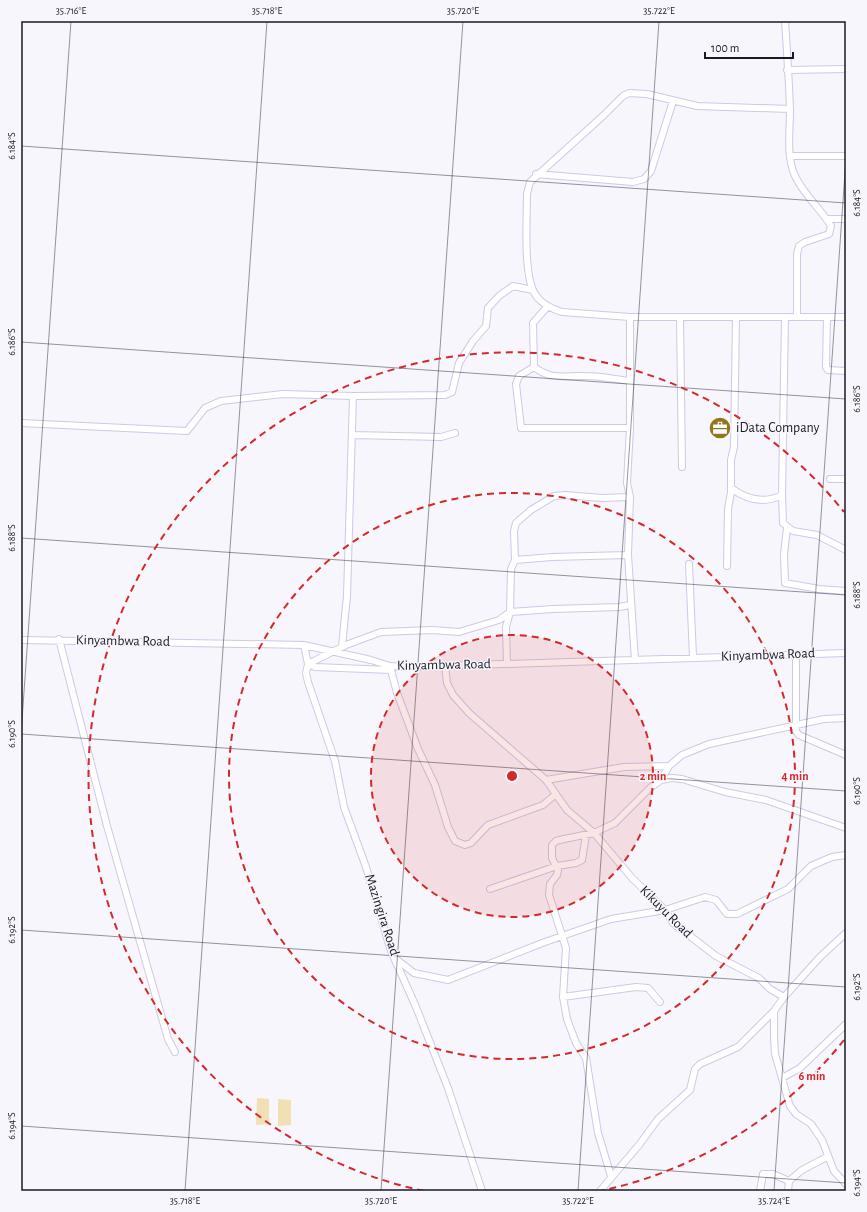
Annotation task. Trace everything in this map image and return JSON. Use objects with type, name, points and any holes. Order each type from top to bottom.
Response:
[{"type":"street","points":[[785,21],[790,109],[790,156],[795,175],[806,195],[827,219],[831,226],[829,234],[805,242],[799,246],[797,317]]},
{"type":"street","points":[[787,70],[846,69]]},
{"type":"street","points":[[790,109],[697,106],[636,92],[623,96],[604,115],[536,174],[530,182],[527,194],[529,281],[533,290],[542,302],[562,312],[630,317],[846,317]]},
{"type":"street","points":[[536,174],[633,182],[644,179],[651,172],[654,165],[662,132],[673,101]]},
{"type":"street","points":[[790,156],[846,156]]},
{"type":"street","points":[[827,219],[846,219]]},
{"type":"street","points":[[21,423],[187,431],[205,408],[221,401],[283,394],[353,396],[445,395],[452,392],[459,363],[473,341],[486,326],[488,308],[499,296],[513,286],[533,290]]},
{"type":"street","points":[[534,367],[533,323],[548,306]]},
{"type":"street","points":[[630,317],[630,428],[627,483],[630,497],[628,555],[630,605],[636,660]]},
{"type":"street","points":[[680,317],[682,467]]},
{"type":"street","points":[[727,566],[736,317]]},
{"type":"street","points":[[785,317],[782,495],[783,523],[787,528],[793,531],[817,535],[846,550]]},
{"type":"street","points":[[827,317],[826,367],[828,370],[846,371]]},
{"type":"street","points":[[534,367],[542,373],[555,378],[585,376],[630,381]]},
{"type":"street","points":[[534,367],[519,376],[516,384],[521,428],[630,428]]},
{"type":"street","points":[[342,646],[347,596],[353,396]]},
{"type":"street","points":[[352,435],[441,437],[455,433]]},
{"type":"street","points":[[830,479],[846,479]]},
{"type":"street","points":[[731,488],[741,494],[761,500],[768,500],[782,495]]},
{"type":"street","points":[[507,664],[506,627],[510,612],[510,576],[515,560],[514,531],[516,523],[554,496],[565,495],[602,498],[630,497]]},
{"type":"street","points":[[787,528],[784,554],[785,583],[819,589],[846,590]]},
{"type":"street","points":[[515,560],[552,557],[628,555]]},
{"type":"street","points":[[689,564],[693,657]]},
{"type":"street","points":[[308,664],[336,651],[342,646],[386,632],[463,631],[488,622],[499,620],[510,612],[619,607],[630,605]]},
{"type":"street","points":[[59,639],[109,833],[168,1039],[175,1052]]},
{"type":"street","name":"Kinyambwa Road","points":[[21,640],[59,639],[304,645],[336,651],[391,668],[846,653]]},
{"type":"street","name":"Mazingira Road","points":[[304,645],[308,664],[306,673],[308,682],[335,761],[344,807],[366,868],[391,951],[448,1088],[482,1191]]},
{"type":"street","points":[[796,654],[796,731],[799,735],[846,754]]},
{"type":"street","points":[[308,664],[328,668],[391,668],[397,693],[418,749],[435,785],[448,827],[455,842],[466,845],[471,843],[488,825],[543,805],[556,794]]},
{"type":"street","name":"Kikuyu Road","points":[[445,666],[447,683],[453,695],[464,707],[546,780],[567,810],[594,833],[632,878],[665,910],[673,923],[716,956],[759,978],[770,989],[784,997]]},
{"type":"street","points":[[612,1176],[598,1133],[586,1058],[576,1043],[567,1019],[563,997],[566,948],[549,895],[550,884],[558,873],[557,866],[552,858],[552,845],[556,841],[594,833],[615,823],[635,802],[661,780],[669,766],[682,755],[709,744],[824,719],[846,718]]},
{"type":"street","points":[[546,780],[624,767],[669,766]]},
{"type":"street","points":[[661,780],[672,778],[682,779],[725,792],[766,800],[846,828]]},
{"type":"street","points":[[490,889],[535,875],[557,866],[576,863],[582,860],[586,835]]},
{"type":"street","points":[[395,958],[414,973],[448,980],[611,918],[665,910],[704,897],[710,897],[716,900],[727,914],[737,914],[788,889],[811,866],[832,857],[846,855]]},
{"type":"street","points":[[600,1191],[639,1145],[658,1119],[690,1090],[695,1069],[700,1064],[738,1047],[774,1011],[784,997],[820,957],[846,933]]},
{"type":"street","points":[[563,997],[648,988],[660,1002]]},
{"type":"street","points":[[774,1011],[775,1054],[790,1106],[796,1114],[811,1124],[822,1140],[827,1157],[834,1171],[846,1184]]},
{"type":"street","points":[[782,1078],[800,1068],[846,1024]]},
{"type":"street","points":[[788,1191],[789,1181],[802,1170],[827,1157]]},
{"type":"street","points":[[760,1191],[763,1174],[773,1174],[789,1181]]},
{"type":"shaded area","points":[[257,1098],[269,1099],[269,1124],[256,1125]]},
{"type":"shaded area","points":[[278,1099],[291,1100],[291,1125],[278,1126]]},
{"type":"place","name":"iData Company","points":[[720,428]]}]
